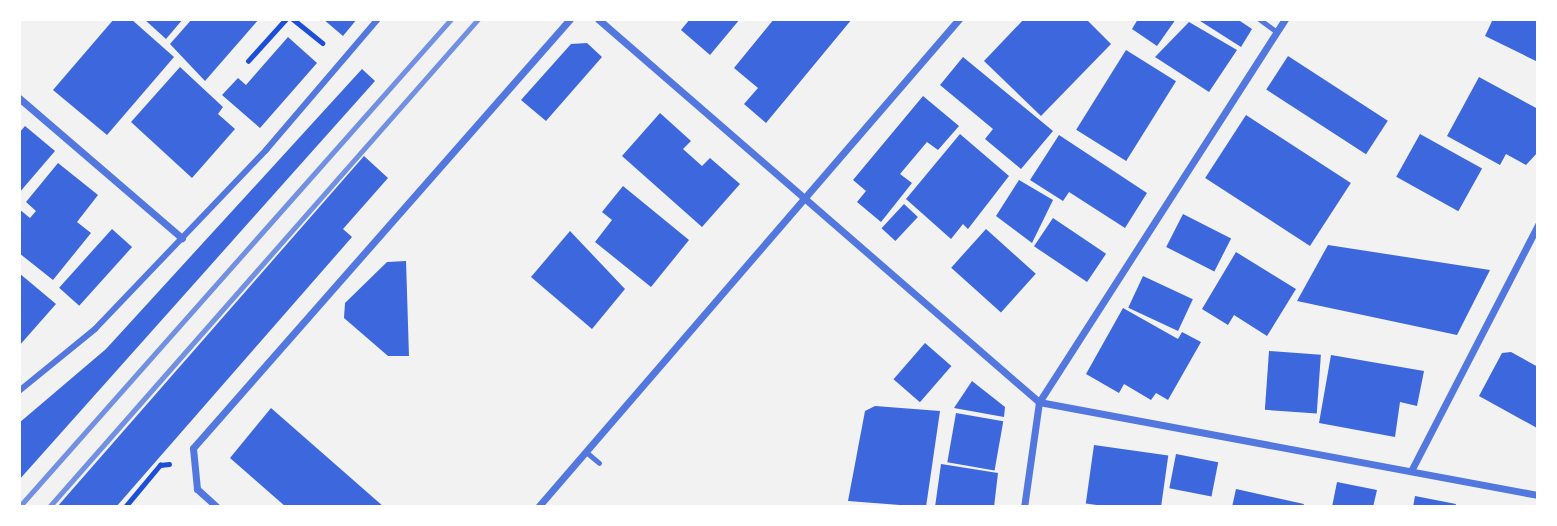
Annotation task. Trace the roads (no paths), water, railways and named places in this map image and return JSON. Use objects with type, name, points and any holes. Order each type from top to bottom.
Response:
[{"type":"street","points":[[19,391],[95,329],[182,239],[378,19]]},
{"type":"street","points":[[217,507],[197,489],[193,448],[570,19]]},
{"type":"street","points":[[598,19],[1039,402],[1538,495]]},
{"type":"street","points":[[538,507],[959,19]]},
{"type":"street","points":[[1024,507],[1039,402],[1285,19]]},
{"type":"street","points":[[19,98],[182,239]]},
{"type":"street","points":[[1412,470],[1538,225]]},
{"type":"lane","points":[[1259,19],[1277,32]]},
{"type":"lane","points":[[586,452],[599,463]]},
{"type":"railway","points":[[19,507],[451,19]]},
{"type":"railway","points":[[49,507],[478,19]]}]
